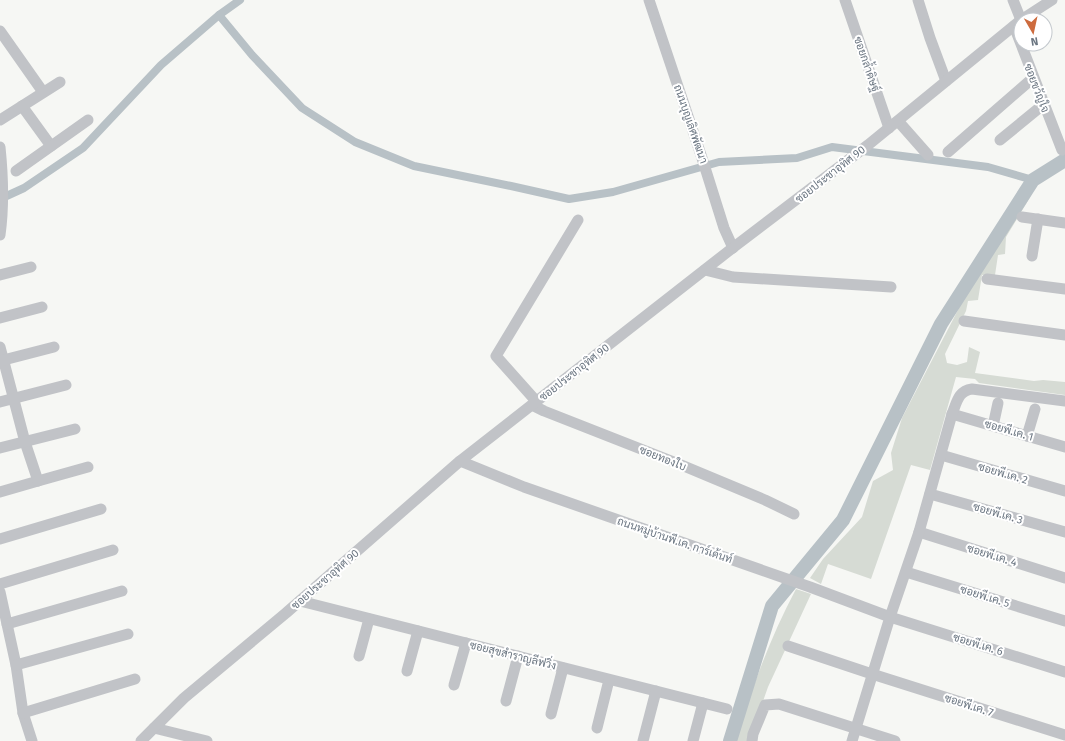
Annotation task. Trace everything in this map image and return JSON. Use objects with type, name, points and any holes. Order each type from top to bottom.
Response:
[{"type":"street","name":"ถนนบุญเลิศพัฒนา","points":[[649,0],[724,228],[733,248]]},
{"type":"street","name":"ซอยกล้ำดิษฐ์","points":[[845,0],[894,124]]},
{"type":"street","points":[[918,0],[946,81]]},
{"type":"street","name":"ซอยขวัญใจ","points":[[1013,0],[1016,12]]},
{"type":"street","name":"ซอยประชาอุทิศ 90","points":[[1033,12],[1052,0]]},
{"type":"street","name":"ซอยประชาอุทิศ 90","points":[[141,741],[184,698],[300,601],[460,460],[868,145],[1013,26]]},
{"type":"street","points":[[0,31],[43,92]]},
{"type":"street","name":"ซอยขวัญใจ","points":[[1027,52],[1033,78],[1062,150]]},
{"type":"street","points":[[948,152],[1033,78]]},
{"type":"street","points":[[0,120],[60,82]]},
{"type":"street","points":[[1000,140],[1044,104]]},
{"type":"street","points":[[22,106],[51,146]]},
{"type":"street","points":[[16,171],[88,120]]},
{"type":"street","points":[[894,124],[928,155]]},
{"type":"street","points":[[0,147],[2,165],[2,218],[0,235]]},
{"type":"street","points":[[1022,217],[1065,223]]},
{"type":"street","points":[[1032,256],[1038,219]]},
{"type":"street","points":[[534,403],[496,356],[578,220]]},
{"type":"street","points":[[0,275],[31,267]]},
{"type":"street","points":[[705,270],[733,277],[891,287]]},
{"type":"street","points":[[987,279],[1065,289]]},
{"type":"street","points":[[0,318],[42,307]]},
{"type":"street","points":[[964,321],[1065,335]]},
{"type":"street","points":[[1,361],[54,347]]},
{"type":"street","points":[[0,348],[1,361],[14,399],[25,442],[38,481]]},
{"type":"street","points":[[0,402],[66,385]]},
{"type":"street","points":[[852,741],[890,617],[919,532],[952,414],[960,396],[966,390],[972,388],[1065,401]]},
{"type":"street","name":"ซอยทองใบ","points":[[534,403],[551,414],[729,485],[794,514]]},
{"type":"street","points":[[993,426],[998,403]]},
{"type":"street","points":[[1027,436],[1035,409]]},
{"type":"street","name":"ซอยพี.เค. 1","points":[[952,414],[1065,446]]},
{"type":"street","points":[[0,448],[75,429]]},
{"type":"street","name":"ซอยพี.เค. 2","points":[[941,455],[1065,491]]},
{"type":"street","name":"ถนนหมู่บ้านพี.เค. การ์เด้นท์","points":[[460,460],[524,487],[810,587],[890,617]]},
{"type":"street","points":[[0,492],[88,467]]},
{"type":"street","name":"ซอยพี.เค. 3","points":[[930,494],[1065,532]]},
{"type":"street","points":[[0,539],[101,509]]},
{"type":"street","name":"ซอยพี.เค. 4","points":[[919,532],[1065,578]]},
{"type":"street","points":[[0,584],[112,550]]},
{"type":"street","name":"ซอยพี.เค. 5","points":[[906,572],[1065,621]]},
{"type":"street","points":[[7,624],[122,590]]},
{"type":"street","points":[[0,592],[16,665],[23,714],[32,741]]},
{"type":"street","name":"ซอยสุขสำราญลีฟวิ่ง","points":[[300,601],[727,709]]},
{"type":"street","name":"ซอยพี.เค. 6","points":[[890,617],[1065,672]]},
{"type":"street","points":[[360,656],[369,619]]},
{"type":"street","points":[[407,672],[418,631]]},
{"type":"street","points":[[16,665],[128,634]]},
{"type":"street","points":[[454,685],[466,643]]},
{"type":"street","name":"ซอยพี.เค. 7","points":[[788,646],[1065,735]]},
{"type":"street","points":[[506,701],[518,656]]},
{"type":"street","points":[[551,714],[563,668]]},
{"type":"street","points":[[23,714],[135,679]]},
{"type":"street","points":[[597,728],[610,680]]},
{"type":"street","points":[[643,741],[656,691]]},
{"type":"street","points":[[693,741],[703,703]]},
{"type":"street","points":[[752,741],[765,705],[772,703],[895,741]]},
{"type":"street","points":[[154,728],[207,741]]},
{"type":"shaded area","points":[[1032,194],[1006,237],[1005,254],[998,255],[995,275],[982,275],[978,300],[968,301],[966,311],[945,354],[947,363],[957,365],[967,362],[969,347],[980,352],[975,373],[1034,381],[1043,380],[1065,382],[1065,395],[979,383],[975,379],[956,377],[930,470],[911,465],[871,579],[828,564],[821,584],[810,578],[823,559],[862,517],[873,481],[893,470],[891,453],[902,418],[973,281]]},
{"type":"shaded area","points":[[796,589],[811,594],[768,687],[749,741],[736,741],[741,720],[763,661],[778,625]]},
{"type":"waterway","points":[[0,199],[24,188],[83,148],[161,65],[219,15],[240,0]]},
{"type":"waterway","points":[[219,15],[252,55],[302,108],[355,142],[414,166],[569,199],[613,192],[719,162],[797,158],[832,147],[988,167],[1033,180]]},
{"type":"waterway","points":[[730,741],[772,606],[843,520],[941,324],[1033,180],[1065,160]]}]
